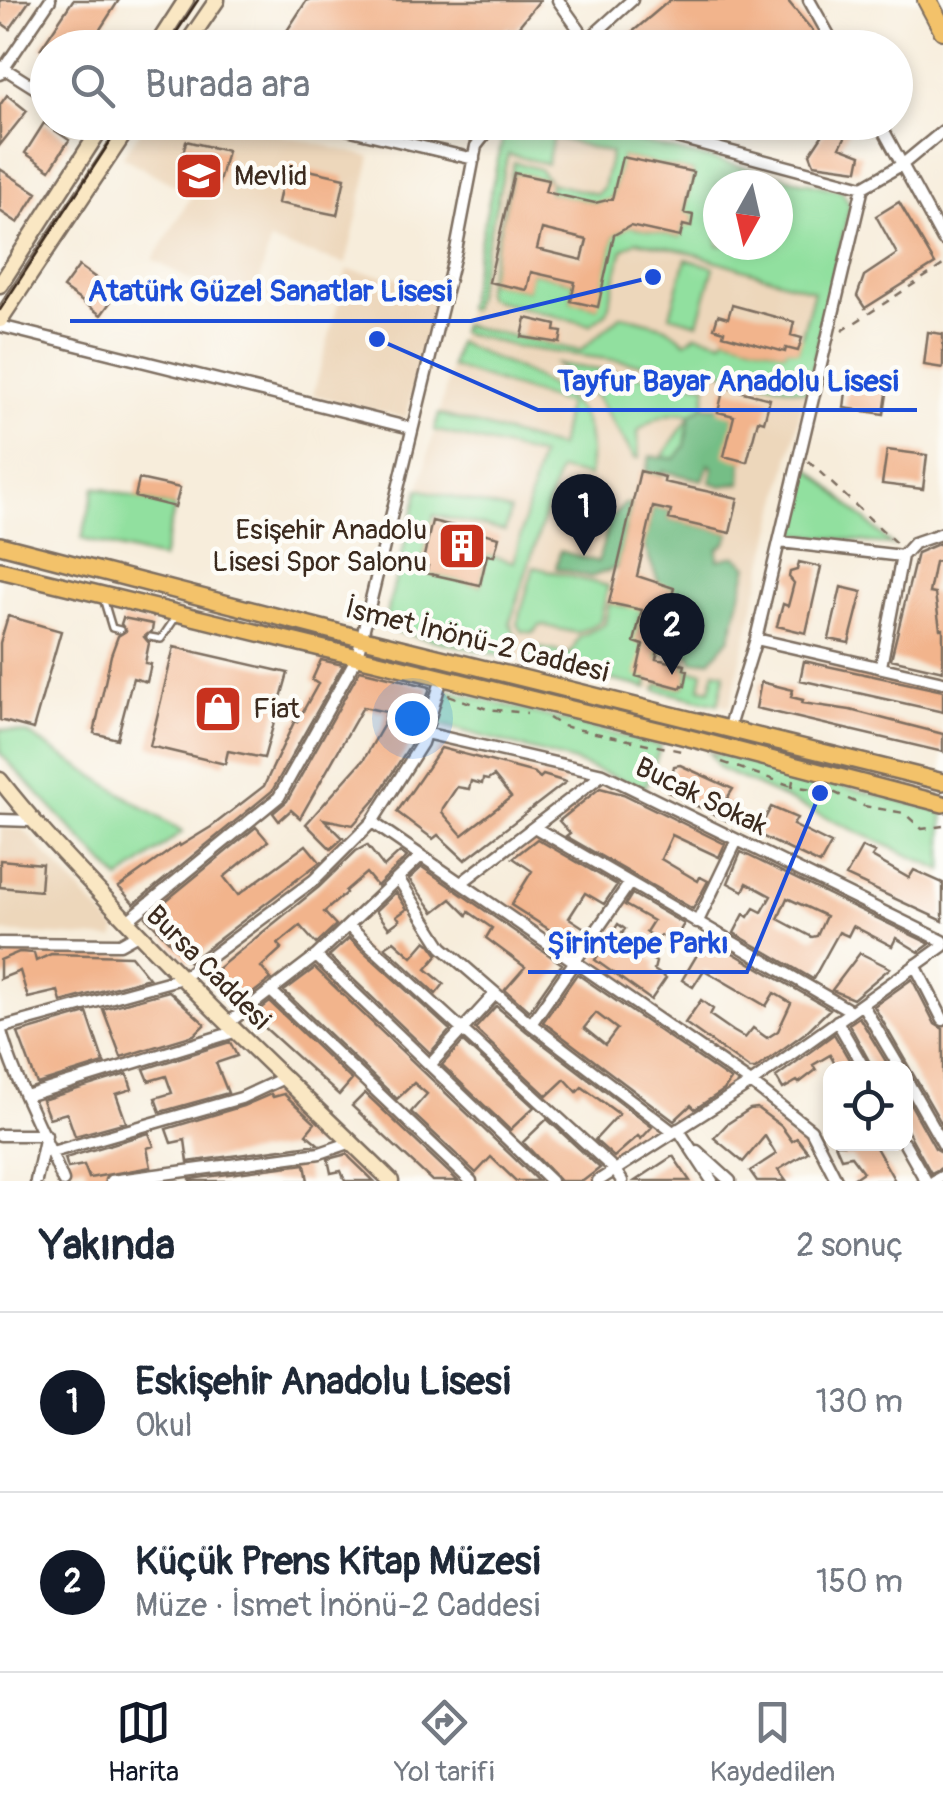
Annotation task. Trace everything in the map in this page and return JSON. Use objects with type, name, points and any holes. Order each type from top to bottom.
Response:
[{"type":"highway","points":[[927,0],[943,30]]},
{"type":"main road","points":[[166,30],[186,0]]},
{"type":"main road","points":[[196,30],[217,0]]},
{"type":"main road","points":[[0,285],[88,140]]},
{"type":"main road","points":[[0,323],[120,140]]},
{"type":"main road","name":"İsmet İnönü-2 Caddesi","points":[[0,545],[943,782]]},
{"type":"main road","name":"İsmet İnönü-2 Caddesi","points":[[0,570],[357,657],[440,684],[943,804]]},
{"type":"main road","name":"Bursa Caddesi","points":[[0,780],[32,821],[138,934],[391,1181]]},
{"type":"street","points":[[30,86],[1,69],[50,0]]},
{"type":"street","points":[[558,0],[576,30]]},
{"type":"street","points":[[599,30],[632,0]]},
{"type":"street","points":[[810,0],[826,30]]},
{"type":"street","points":[[688,140],[864,187],[903,164],[943,131]]},
{"type":"street","points":[[393,140],[474,159]]},
{"type":"street","points":[[127,921],[279,797],[357,657],[456,250],[476,146],[481,140]]},
{"type":"street","points":[[889,140],[943,240]]},
{"type":"street","points":[[728,730],[781,542],[864,187]]},
{"type":"street","points":[[0,323],[411,428]]},
{"type":"street","points":[[882,666],[904,554],[914,543],[943,532]]},
{"type":"street","points":[[781,542],[904,554]]},
{"type":"street","points":[[756,639],[943,682]]},
{"type":"street","points":[[64,1181],[5,1049],[0,1028],[182,978],[314,880],[372,822],[425,733],[440,684]]},
{"type":"street","name":"Bucak Sokak","points":[[425,733],[603,774],[943,943]]},
{"type":"street","points":[[461,883],[603,774]]},
{"type":"street","points":[[0,820],[32,821]]},
{"type":"street","points":[[372,822],[751,1083],[811,1130],[837,1181]]},
{"type":"street","points":[[534,827],[851,1012]]},
{"type":"street","points":[[696,922],[736,840]]},
{"type":"street","points":[[26,1096],[230,1028],[316,956],[421,856]]},
{"type":"street","points":[[398,878],[442,946],[531,1024],[675,1131],[730,1181]]},
{"type":"street","points":[[531,1024],[630,884]]},
{"type":"street","points":[[349,926],[614,1169],[622,1181]]},
{"type":"street","points":[[0,943],[120,944],[138,934]]},
{"type":"street","points":[[598,1181],[751,1083],[943,943]]},
{"type":"street","points":[[316,956],[551,1181]]},
{"type":"street","points":[[914,965],[943,1020]]},
{"type":"street","points":[[270,991],[471,1181]]},
{"type":"street","points":[[430,1065],[495,994]]},
{"type":"street","points":[[862,1004],[896,1061]]},
{"type":"street","points":[[838,1022],[860,1061]]},
{"type":"street","points":[[52,1152],[241,1098],[284,1078]]},
{"type":"street","points":[[913,1091],[943,1144]]},
{"type":"street","points":[[0,1135],[46,1135]]},
{"type":"street","points":[[36,1181],[46,1135]]},
{"type":"street","points":[[685,1140],[712,1181]]},
{"type":"street","points":[[111,1181],[320,1153],[352,1142]]},
{"type":"street","points":[[911,1151],[930,1181],[943,1176]]},
{"type":"lane","points":[[102,595],[112,628],[120,630]]},
{"type":"lane","points":[[150,637],[160,639],[179,614]]},
{"type":"path","points":[[828,340],[943,264]]},
{"type":"path","points":[[801,454],[904,554]]},
{"type":"path","points":[[440,684],[487,709],[534,714]]},
{"type":"path","points":[[545,716],[562,726],[699,754]]},
{"type":"path","points":[[715,759],[792,786],[832,792],[864,806],[904,813],[922,829],[943,826]]},
{"type":"path","points":[[792,786],[795,774]]},
{"type":"shaded area","points":[[134,140],[302,140],[371,157],[346,264],[270,242],[258,288],[203,287],[153,260],[192,195],[122,157]]},
{"type":"shaded area","points":[[502,140],[631,140],[755,170],[703,170],[703,260],[793,260],[793,179],[842,191],[850,205],[730,706],[388,630],[384,623],[462,325]]},
{"type":"shaded area","points":[[347,270],[441,284],[406,418],[313,395]]},
{"type":"shaded area","points":[[0,828],[23,829],[117,931],[114,939],[0,932]]},
{"type":"green space","points":[[502,140],[552,140],[547,164],[508,154],[471,310],[466,308]]},
{"type":"green space","points":[[564,140],[631,140],[755,170],[703,170],[703,257],[637,241],[623,249],[607,312],[590,325],[489,299],[484,293],[514,162],[539,169],[548,180],[514,173],[490,282],[527,290],[531,272],[575,282],[571,301],[597,307],[614,235],[630,226],[680,237],[683,225],[691,226],[693,216],[684,213],[693,172],[622,157],[612,199],[595,203],[549,193],[550,183],[597,194],[603,188],[611,153]]},
{"type":"green space","points":[[793,179],[842,191],[850,205],[807,392],[692,364],[681,369],[517,347],[460,332],[462,325],[580,351],[622,315],[666,327],[686,342],[696,334],[723,341],[725,336],[785,352],[786,348],[798,350],[814,291],[714,260],[793,260]]},
{"type":"green space","points":[[686,259],[714,267],[698,323],[670,315]]},
{"type":"green space","points":[[457,342],[557,391],[581,414],[589,436],[589,477],[559,470],[510,623],[517,639],[513,658],[388,630],[384,623],[419,489],[510,511],[505,531],[434,515],[422,564],[428,566],[427,573],[480,585],[487,555],[514,562],[540,456],[434,430],[439,414],[559,448],[567,404],[451,367]]},
{"type":"green space","points":[[556,364],[707,385],[704,406],[690,416],[666,415],[644,426],[638,431],[639,458],[635,458],[597,398]]},
{"type":"green space","points":[[704,406],[719,407],[734,416],[742,461],[741,483],[722,486],[710,482],[713,468],[709,464],[703,480],[663,471],[662,476],[646,472],[650,456],[675,459],[685,446],[690,415]]},
{"type":"green space","points":[[690,416],[685,446],[676,459],[662,457]]},
{"type":"green space","points":[[806,465],[892,545],[797,534],[794,528]]},
{"type":"green space","points":[[95,487],[175,507],[162,559],[82,539]]},
{"type":"green space","points":[[625,504],[632,504],[618,567],[591,577],[556,568],[560,551],[598,562],[610,519]]},
{"type":"green space","points":[[653,507],[671,511],[669,519],[730,533],[718,549],[718,560],[736,556],[748,566],[730,638],[711,660],[693,662],[690,655],[679,652],[679,641],[672,638],[658,649],[659,584],[644,545]]},
{"type":"green space","points":[[534,567],[608,586],[600,622],[577,633],[541,625],[533,633],[521,631],[517,624]]},
{"type":"green space","points":[[609,603],[644,605],[658,648],[664,648],[647,688],[525,661],[531,646],[570,654],[579,637],[605,624]]},
{"type":"green space","points":[[685,661],[692,671],[703,672],[700,688],[710,690],[715,671],[725,673],[718,704],[655,690],[660,680],[660,684],[685,686]]},
{"type":"green space","points":[[448,690],[661,746],[645,788],[571,761],[438,724]]},
{"type":"green space","points":[[0,729],[28,734],[182,832],[120,880],[0,753]]},
{"type":"green space","points":[[709,752],[943,812],[943,871],[720,769]]},
{"type":"building","points":[[0,0],[30,0],[10,29],[0,22]]},
{"type":"building","points":[[73,0],[119,0],[100,30],[53,30]]},
{"type":"building","points":[[307,0],[540,0],[516,30],[287,30]]},
{"type":"building","points":[[670,0],[787,0],[812,30],[635,30]]},
{"type":"building","points":[[7,95],[27,111],[0,145],[0,105]]},
{"type":"building","points":[[33,140],[69,140],[50,170],[25,153]]},
{"type":"building","points":[[819,140],[844,140],[840,147],[861,155],[858,170],[814,164],[810,154]]},
{"type":"building","points":[[186,141],[227,151],[217,190],[177,181]]},
{"type":"building","points":[[622,157],[693,172],[684,213],[693,215],[691,227],[683,225],[680,237],[630,226],[614,235],[598,307],[571,301],[575,282],[531,272],[527,290],[489,282],[514,173],[548,180],[545,192],[595,203],[612,199]],"holes":[[[542,229],[587,240],[582,260],[537,249]]]},
{"type":"building","points":[[286,165],[345,178],[337,215],[278,203]]},
{"type":"building","points":[[0,169],[37,193],[18,223],[0,211]]},
{"type":"building","points":[[899,202],[935,264],[865,308],[857,296],[864,276],[897,254],[876,216]]},
{"type":"building","points":[[79,266],[117,293],[101,315],[63,288]]},
{"type":"building","points":[[732,305],[794,322],[791,335],[802,338],[798,351],[786,348],[785,352],[723,335],[724,331],[714,328],[718,315],[728,318]]},
{"type":"building","points":[[526,318],[556,325],[555,331],[562,332],[560,343],[522,337]]},
{"type":"building","points":[[928,332],[943,334],[943,368],[924,365]]},
{"type":"building","points":[[848,375],[889,380],[884,414],[844,408]]},
{"type":"building","points":[[724,387],[770,399],[764,422],[758,420],[747,462],[724,456],[734,416],[718,412]]},
{"type":"building","points":[[887,450],[927,455],[923,489],[882,484]]},
{"type":"building","points":[[640,471],[665,477],[664,482],[738,498],[730,533],[669,519],[671,511],[653,507],[637,576],[674,588],[656,659],[685,665],[688,670],[685,686],[681,688],[636,676],[643,645],[634,642],[642,610],[609,603]]},
{"type":"building","points":[[139,479],[180,488],[175,507],[135,497]]},
{"type":"building","name":"Esişehir Anadolu Lisesi Spor Salonu","points":[[432,521],[499,537],[494,556],[487,555],[480,585],[426,573],[428,566],[422,565]]},
{"type":"building","points":[[943,542],[943,560],[935,562],[929,593],[935,594],[943,629],[943,671],[891,659],[917,553]]},
{"type":"building","points":[[799,562],[821,567],[806,633],[777,626],[794,583],[790,572],[797,570]]},
{"type":"building","points":[[841,587],[862,592],[849,643],[829,639]]},
{"type":"building","points":[[8,616],[61,631],[33,729],[0,720],[0,643]]},
{"type":"building","points":[[123,618],[153,624],[152,631],[144,637],[149,643],[145,663],[151,664],[147,682],[133,678],[117,739],[94,733],[111,655],[118,636],[126,631],[121,624]]},
{"type":"building","name":"Fiat","points":[[174,647],[288,673],[264,758],[228,751],[225,764],[150,746]]},
{"type":"building","points":[[321,660],[343,665],[272,791],[134,904],[119,887],[179,844],[211,827],[264,786],[295,720],[318,684],[312,680]]},
{"type":"building","points":[[804,661],[943,691],[943,712],[800,680]]},
{"type":"building","points":[[360,670],[430,687],[414,739],[375,800],[353,825],[324,819],[343,838],[331,849],[306,824],[364,759],[383,726],[386,712],[363,707],[300,818],[291,810],[279,821],[273,813],[287,801]]},
{"type":"building","points":[[761,682],[793,690],[791,697],[803,700],[802,703],[850,710],[943,734],[943,752],[756,708]]},
{"type":"building","points":[[441,748],[566,782],[465,860],[438,835],[433,839],[397,812]],"holes":[[[494,776],[511,797],[462,835],[442,812],[457,787],[469,789],[471,781],[482,784],[483,779]]]},
{"type":"building","points":[[680,765],[733,789],[726,800],[738,807],[730,822],[668,792],[674,766]]},
{"type":"building","points":[[600,788],[623,794],[725,844],[719,857],[672,835],[661,859],[698,881],[700,877],[708,881],[693,909],[566,836],[570,833],[559,821]]},
{"type":"building","points":[[771,807],[797,818],[793,825],[831,844],[820,864],[757,834]]},
{"type":"building","points":[[256,827],[268,841],[224,877],[238,895],[306,845],[320,862],[189,962],[146,917]]},
{"type":"building","points":[[537,839],[617,885],[604,904],[585,893],[569,918],[586,929],[575,946],[511,905],[532,871],[513,858]]},
{"type":"building","points":[[367,845],[384,867],[400,852],[407,857],[377,886],[366,873],[345,891],[324,912],[336,925],[316,944],[300,926],[278,944],[282,948],[261,967],[271,979],[235,1007],[206,978]]},
{"type":"building","points":[[862,847],[909,878],[914,870],[943,883],[943,921],[846,876]]},
{"type":"building","points":[[741,852],[930,944],[919,952],[896,938],[892,946],[853,926],[848,936],[839,932],[813,979],[734,933],[744,914],[748,917],[754,908],[762,912],[771,896],[747,883],[743,891],[728,883]],"holes":[[[787,898],[826,916],[817,936],[812,937],[778,919]]]},
{"type":"building","points":[[0,860],[42,864],[40,891],[0,887]]},
{"type":"building","points":[[422,867],[562,964],[529,1011],[505,990],[525,967],[486,938],[492,928],[469,912],[467,915],[451,899],[434,912],[409,879]]},
{"type":"building","points":[[396,892],[407,909],[389,928],[376,911]]},
{"type":"building","points":[[632,894],[684,924],[673,942],[661,935],[657,940],[646,932],[653,921],[625,905]]},
{"type":"building","points":[[618,924],[625,929],[622,933],[637,943],[634,947],[656,962],[654,970],[666,978],[651,1000],[595,960]]},
{"type":"building","points":[[349,938],[450,1030],[430,1053],[329,956]]},
{"type":"building","points":[[707,938],[830,1009],[805,1033],[750,1069],[685,1023],[701,1000],[713,1009],[710,1015],[745,1038],[753,1028],[767,1038],[778,1031],[791,1003],[774,993],[766,1006],[704,970],[693,987],[682,980]]},
{"type":"building","points":[[394,941],[412,957],[426,941],[430,944],[438,955],[426,969],[444,984],[436,994],[385,947]]},
{"type":"building","points":[[19,952],[34,953],[36,961],[51,954],[131,956],[149,978],[61,1002],[58,991],[28,998],[20,971],[0,979],[0,960]]},
{"type":"building","points":[[860,953],[890,968],[853,999],[832,990]]},
{"type":"building","points":[[315,968],[538,1181],[516,1181],[491,1157],[476,1173],[411,1112],[427,1094],[414,1083],[397,1099],[284,991]]},
{"type":"building","points":[[577,974],[731,1080],[724,1090],[695,1109],[691,1105],[674,1121],[543,1022]],"holes":[[[596,1013],[617,1029],[605,1045],[584,1028]]]},
{"type":"building","points":[[912,979],[935,1024],[943,1029],[943,1126],[913,1074],[913,1061],[906,1061],[874,1006]]},
{"type":"building","points":[[169,991],[205,1024],[194,1035],[121,1057],[103,1009]]},
{"type":"building","points":[[270,1002],[352,1080],[339,1095],[252,1016]]},
{"type":"building","points":[[496,1006],[652,1127],[614,1157],[595,1140],[619,1114],[582,1087],[577,1092],[565,1079],[547,1096],[475,1029]]},
{"type":"building","points":[[87,1013],[104,1063],[37,1084],[18,1033]]},
{"type":"building","points":[[859,1017],[886,1061],[869,1061],[849,1024]]},
{"type":"building","points":[[834,1034],[850,1061],[833,1061],[830,1055],[813,1065],[816,1070],[799,1083],[783,1089],[776,1077]]},
{"type":"building","points":[[230,1042],[237,1056],[216,1063],[228,1093],[160,1112],[155,1098],[172,1093],[166,1076],[149,1081],[144,1069]]},
{"type":"building","points":[[463,1042],[534,1107],[510,1130],[442,1065]]},
{"type":"building","points":[[127,1074],[132,1089],[116,1094],[126,1122],[75,1136],[67,1113],[49,1118],[42,1100]]},
{"type":"building","points":[[365,1093],[458,1181],[432,1181],[352,1106]]},
{"type":"building","points":[[271,1094],[284,1094],[315,1123],[306,1134],[318,1144],[188,1162],[185,1140],[171,1143],[166,1129]]},
{"type":"building","points":[[757,1108],[781,1126],[792,1141],[797,1138],[808,1152],[778,1170],[786,1181],[757,1181],[750,1171],[776,1154],[765,1136],[743,1162],[714,1138],[727,1124]]},
{"type":"building","points":[[913,1109],[935,1148],[943,1153],[943,1167],[931,1173],[913,1141]]},
{"type":"building","points":[[547,1119],[600,1168],[583,1181],[560,1181],[523,1142]]},
{"type":"building","points":[[149,1133],[154,1146],[147,1148],[151,1167],[89,1178],[84,1165],[68,1168],[65,1158]]},
{"type":"building","points":[[838,1151],[878,1151],[895,1181],[850,1181],[863,1172],[851,1156],[841,1158]]},
{"type":"building","points":[[347,1154],[374,1181],[345,1181],[341,1171],[331,1173],[328,1159]]},
{"type":"building","points":[[673,1156],[690,1181],[635,1181]]},
{"type":"building","points":[[305,1164],[308,1181],[190,1181],[190,1179]]},
{"type":"tram line","points":[[178,30],[198,0]]},
{"type":"tram line","points":[[0,310],[111,140]]},
{"type":"place","name":"Mevlid","points":[[199,176]]},
{"type":"place","name":"Atatürk Güzel Sanatlar Lisesi","points":[[653,277]]},
{"type":"place","name":"Tayfur Bayar Anadolu Lisesi","points":[[377,339]]},
{"type":"place","name":"Esişehir Anadolu Lisesi Spor Salonu","points":[[462,546]]},
{"type":"place","name":"Eskişehir Anadolu Lisesi","points":[[584,556]]},
{"type":"place","name":"Küçük Prens Kitap Müzesi","points":[[672,675]]},
{"type":"place","name":"Fiat","points":[[218,709]]},
{"type":"place","name":"Şirintepe Parkı","points":[[820,793]]}]
